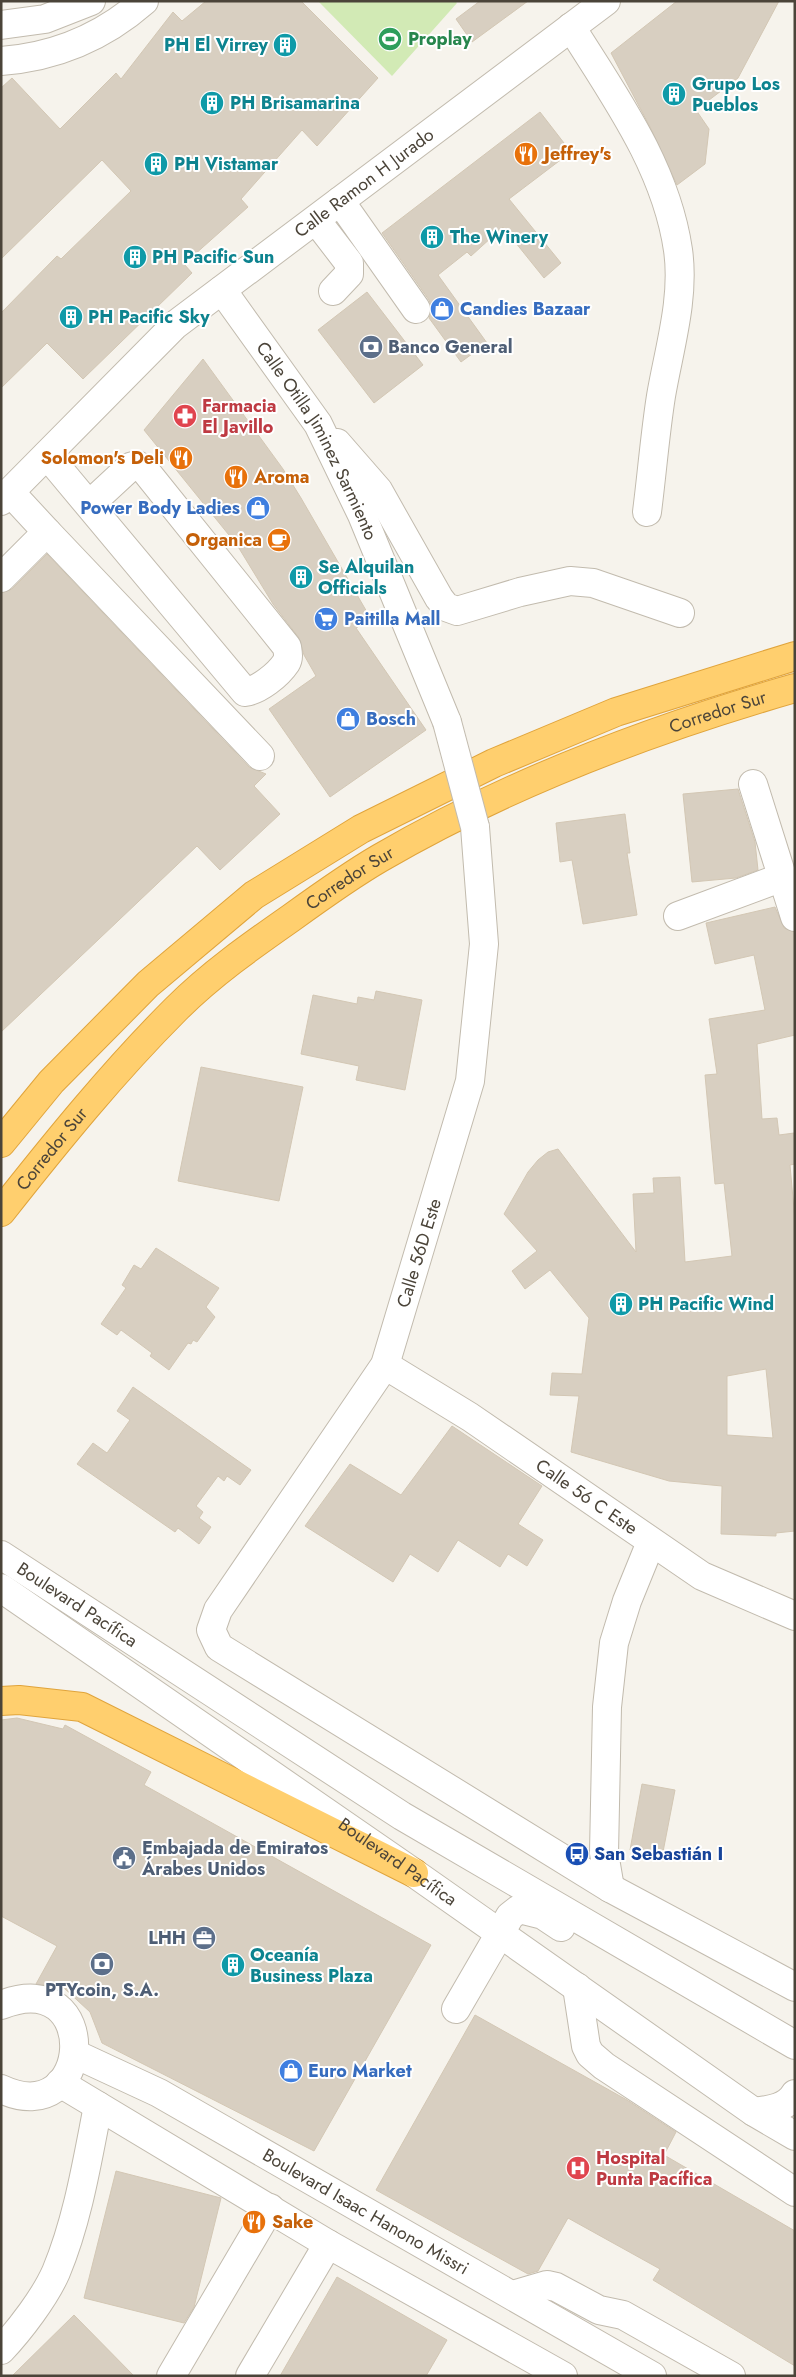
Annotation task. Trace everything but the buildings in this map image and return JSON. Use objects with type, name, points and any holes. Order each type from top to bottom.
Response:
[{"type":"highway","name":"Corredor Sur","points":[[1,1144],[51,1082],[148,984],[254,895],[345,839],[494,763],[616,712],[795,656]]},
{"type":"highway","name":"Corredor Sur","points":[[1,1212],[75,1118],[177,1008],[222,969],[328,892],[380,858],[499,795],[622,745],[746,702],[795,688]]},
{"type":"highway","points":[[1,1702],[19,1700],[82,1707],[414,1873]]},
{"type":"street","points":[[1,25],[44,19],[91,1]]},
{"type":"street","points":[[1,61],[37,57],[62,50],[98,34],[144,1]]},
{"type":"street","name":"Calle Ramon H Jurado","points":[[6,496],[175,326],[606,1]]},
{"type":"street","points":[[572,27],[637,132],[651,160],[672,222],[678,251],[679,289],[661,399],[647,512]]},
{"type":"street","points":[[340,201],[416,309]]},
{"type":"street","points":[[316,220],[349,263],[349,274],[333,291]]},
{"type":"street","name":"Calle Otilla Jiminez Sarmiento","points":[[222,290],[318,424],[362,515],[447,722],[475,827]]},
{"type":"street","points":[[318,424],[378,490],[439,598],[446,607],[457,611],[520,592],[570,581],[593,583],[680,613]]},
{"type":"street","points":[[47,456],[245,692],[261,686],[286,663],[288,657],[287,647],[144,469],[137,465],[130,467],[89,505]]},
{"type":"street","points":[[6,496],[47,532],[260,756]]},
{"type":"street","points":[[1,578],[47,532]]},
{"type":"street","points":[[753,784],[795,917]]},
{"type":"street","name":"Calle 56D Este","points":[[475,827],[484,944],[470,1081],[385,1365],[218,1610],[211,1630],[219,1647],[610,1888]]},
{"type":"street","points":[[678,916],[783,877]]},
{"type":"street","name":"Calle 56 C Este","points":[[385,1365],[470,1417],[702,1576],[795,1616]]},
{"type":"street","points":[[651,1542],[627,1601],[614,1643],[607,1707],[604,1853],[610,1888],[795,1987]]},
{"type":"street","name":"Boulevard Pacífica","points":[[1,1555],[402,1816],[793,2046]]},
{"type":"street","name":"Boulevard Pacífica","points":[[3,1590],[500,1932],[754,2112],[795,2136]]},
{"type":"street","points":[[456,2009],[510,1916],[519,1909],[543,1915],[617,1963],[647,1959]]},
{"type":"street","points":[[577,1987],[586,2046],[590,2054],[604,2066],[795,2192]]},
{"type":"street","points":[[1,2005],[15,1999],[31,1998],[47,2002],[60,2011],[70,2023],[75,2038],[75,2054],[70,2070],[60,2083],[46,2093],[5,2098]]},
{"type":"street","name":"Boulevard Isaac Hanono Missri","points":[[75,2054],[159,2093],[394,2215],[513,2295],[652,2376]]},
{"type":"street","points":[[60,2083],[328,2244],[563,2376]]},
{"type":"street","points":[[754,2112],[776,2109],[795,2094]]},
{"type":"street","points":[[1,2350],[19,2330],[55,2273],[80,2200],[98,2106]]},
{"type":"street","points":[[171,2376],[270,2208]]},
{"type":"street","points":[[250,2376],[328,2244]]},
{"type":"street","points":[[513,2295],[547,2284],[556,2287],[599,2310],[623,2314],[731,2376]]},
{"type":"street","points":[[467,2322],[463,2330],[468,2343],[524,2376]]},
{"type":"green space","name":"Proplay","points":[[318,1],[455,1],[457,3],[392,76]]},
{"type":"place","name":"Proplay","points":[[390,39]]},
{"type":"place","name":"PH El Virrey","points":[[285,45]]},
{"type":"place","name":"Grupo Los Pueblos","points":[[674,94]]},
{"type":"place","name":"PH Brisamarina","points":[[212,103]]},
{"type":"place","name":"Jeffrey's","points":[[526,154]]},
{"type":"place","name":"PH Vistamar","points":[[156,164]]},
{"type":"place","name":"The Winery","points":[[432,237]]},
{"type":"place","name":"PH Pacific Sun","points":[[135,257]]},
{"type":"place","name":"Candies Bazaar","points":[[442,309]]},
{"type":"place","name":"PH Pacific Sky","points":[[71,317]]},
{"type":"place","name":"Banco General","points":[[371,347]]},
{"type":"place","name":"Farmacia El Javillo","points":[[185,416]]},
{"type":"place","name":"Solomon's Deli","points":[[181,458]]},
{"type":"place","name":"Aroma","points":[[236,477]]},
{"type":"place","name":"Power Body Ladies","points":[[258,508]]},
{"type":"place","name":"Organica","points":[[279,540]]},
{"type":"place","name":"Se Alquilan Officials","points":[[301,577]]},
{"type":"place","name":"Paitilla Mall","points":[[326,619]]},
{"type":"place","name":"Bosch","points":[[348,719]]},
{"type":"place","name":"PH Pacific Wind","points":[[621,1304]]},
{"type":"place","name":"San Sebastián I","points":[[577,1854]]},
{"type":"place","name":"Embajada de Emiratos Árabes Unidos","points":[[124,1858]]},
{"type":"place","name":"LHH","points":[[204,1938]]},
{"type":"place","name":"PTYcoin, S.A.","points":[[102,1964]]},
{"type":"place","name":"Oceanía Business Plaza","points":[[233,1965]]},
{"type":"place","name":"Euro Market","points":[[291,2071]]},
{"type":"place","name":"Hospital Punta Pacífica","points":[[578,2168]]},
{"type":"place","name":"Sake","points":[[254,2222]]}]
